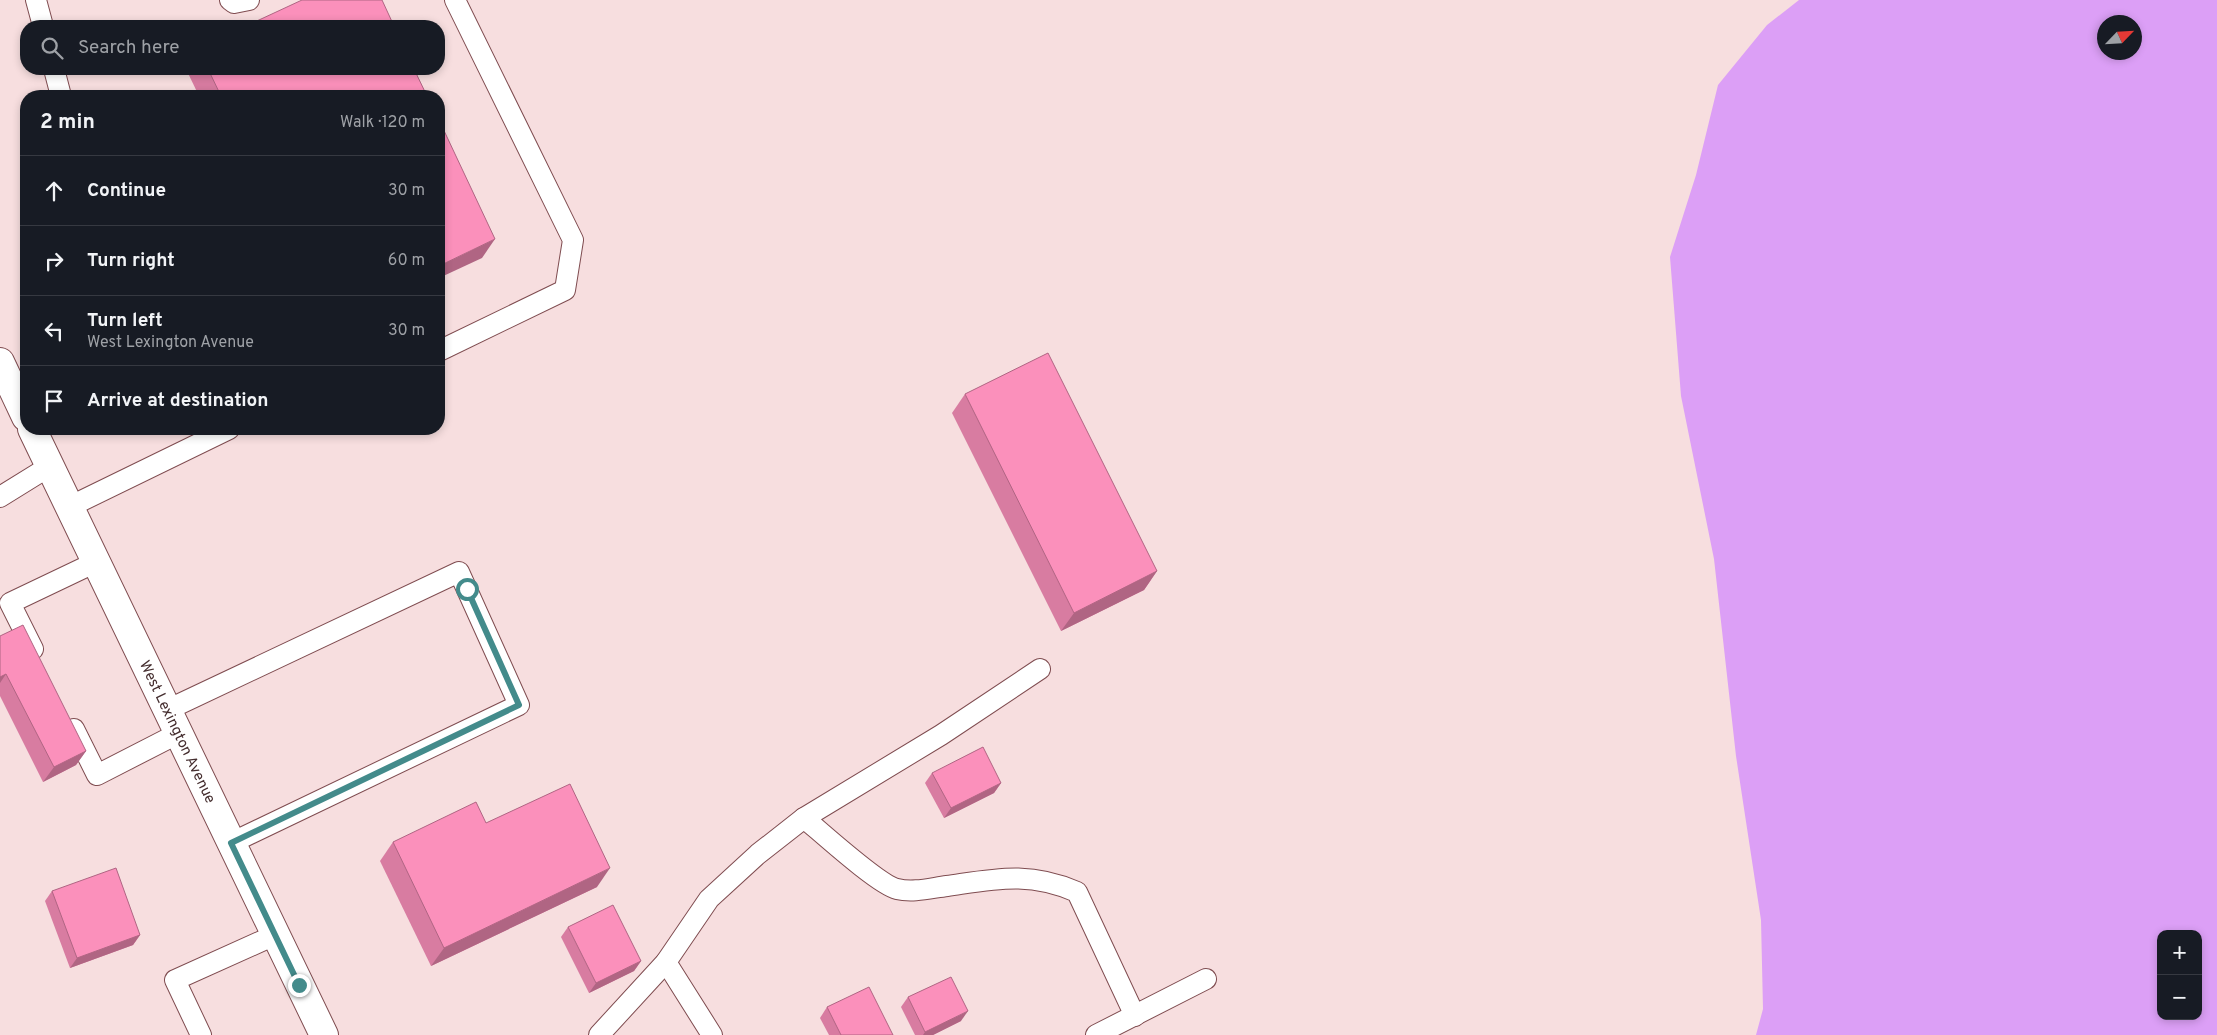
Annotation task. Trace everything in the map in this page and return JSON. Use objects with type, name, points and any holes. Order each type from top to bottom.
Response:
[{"type":"main road","points":[[0,362],[20,404]]},
{"type":"main road","name":"West Lexington Avenue","points":[[35,435],[324,1035]]},
{"type":"lane","points":[[36,0],[41,20]]},
{"type":"lane","points":[[230,0],[234,3],[249,0]]},
{"type":"lane","points":[[445,348],[565,290],[573,240],[455,0]]},
{"type":"lane","points":[[56,75],[59,90]]},
{"type":"lane","points":[[70,507],[217,435]]},
{"type":"lane","points":[[0,497],[50,466]]},
{"type":"lane","points":[[40,663],[5,605],[96,562]]},
{"type":"lane","points":[[67,715],[97,775],[173,722],[459,572],[519,705],[231,843]]},
{"type":"lane","points":[[599,1035],[666,962],[709,899],[758,854],[804,818],[941,735],[1040,669]]},
{"type":"lane","points":[[804,818],[871,872],[896,889],[912,891],[1009,877],[1055,882],[1077,892],[1135,1016]]},
{"type":"lane","points":[[201,1035],[175,980],[275,935]]},
{"type":"lane","points":[[666,962],[712,1035]]},
{"type":"lane","points":[[1096,1035],[1206,979]]},
{"type":"shaded area","points":[[1799,0],[2217,0],[2217,1035],[1756,1035],[1763,1009],[1761,920],[1736,756],[1714,559],[1681,396],[1670,257],[1696,175],[1718,85],[1767,25]]},
{"type":"building","points":[[302,0],[382,0],[391,20],[259,20]]},
{"type":"building","points":[[211,75],[417,75],[424,90],[218,90]]},
{"type":"building","points":[[445,133],[495,239],[445,263]]},
{"type":"building","points":[[1048,353],[1157,571],[1074,613],[965,394]]},
{"type":"building","points":[[23,625],[86,751],[54,767],[6,674],[0,677],[0,636]]},
{"type":"building","points":[[983,747],[1001,783],[951,808],[932,773]]},
{"type":"building","points":[[570,784],[610,868],[444,948],[393,842],[476,802],[486,823]]},
{"type":"building","points":[[116,868],[140,935],[77,958],[52,891]]},
{"type":"building","points":[[613,905],[641,961],[596,983],[568,927]]},
{"type":"building","points":[[951,977],[968,1011],[925,1032],[908,997]]},
{"type":"building","points":[[869,987],[893,1035],[841,1035],[827,1007]]},
{"type":"route","points":[[299,985],[231,843],[519,705],[467,589]]}]
